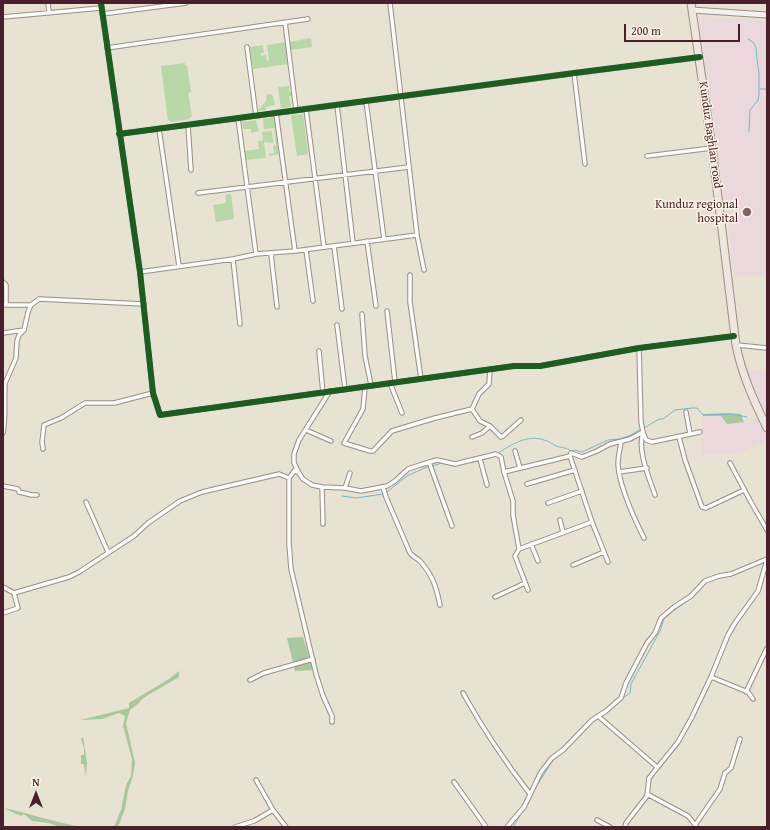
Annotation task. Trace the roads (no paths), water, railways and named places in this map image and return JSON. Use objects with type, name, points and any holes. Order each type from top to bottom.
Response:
[{"type":"highway","name":"Kunduz Baghlan road","points":[[692,6],[712,148],[734,336],[741,368],[749,390],[767,428]]},
{"type":"street","points":[[48,3],[49,12]]},
{"type":"street","points":[[102,14],[186,3]]},
{"type":"street","points":[[390,3],[417,235],[424,270]]},
{"type":"street","points":[[3,17],[101,5],[140,272],[153,393],[160,415],[371,385],[420,380],[490,369],[514,366],[540,366],[639,348],[734,336]]},
{"type":"street","points":[[692,6],[767,15]]},
{"type":"street","points":[[107,48],[308,19]]},
{"type":"street","points":[[285,22],[296,110]]},
{"type":"street","points":[[247,47],[256,116]]},
{"type":"street","points":[[119,134],[700,57]]},
{"type":"street","points":[[574,73],[585,164]]},
{"type":"street","points":[[366,101],[384,239]]},
{"type":"street","points":[[337,105],[353,243]]},
{"type":"street","points":[[306,109],[324,248]]},
{"type":"street","points":[[276,113],[295,251]]},
{"type":"street","points":[[238,118],[256,254]]},
{"type":"street","points":[[188,126],[191,170]]},
{"type":"street","points":[[159,129],[179,266]]},
{"type":"street","points":[[647,156],[712,148]]},
{"type":"street","points":[[198,193],[409,167]]},
{"type":"street","points":[[140,272],[234,259],[256,254],[271,254],[324,248],[417,235]]},
{"type":"street","points":[[368,242],[376,306]]},
{"type":"street","points":[[334,246],[342,309]]},
{"type":"street","points":[[306,250],[313,300]]},
{"type":"street","points":[[271,254],[277,307]]},
{"type":"street","points":[[234,259],[240,324]]},
{"type":"street","points":[[410,275],[410,302],[420,380]]},
{"type":"street","points":[[3,282],[6,285],[5,305],[31,305]]},
{"type":"street","points":[[3,433],[5,424],[4,387],[16,358],[17,341],[19,335],[24,330],[31,305],[38,299],[144,304]]},
{"type":"street","points":[[387,311],[395,382]]},
{"type":"street","points":[[362,314],[365,356],[371,385]]},
{"type":"street","points":[[337,325],[345,389]]},
{"type":"street","points":[[3,333],[24,330]]},
{"type":"street","points":[[736,345],[767,348]]},
{"type":"street","points":[[639,348],[640,415],[646,440],[652,442],[700,432]]},
{"type":"street","points":[[320,351],[323,392]]},
{"type":"street","points":[[472,409],[479,394],[489,384],[490,369]]},
{"type":"street","points":[[390,383],[402,413]]},
{"type":"street","points":[[365,387],[363,409],[344,443],[370,451],[373,451],[392,432],[435,418],[472,409]]},
{"type":"street","points":[[330,391],[299,440],[294,454],[294,464],[303,479],[312,485],[345,488],[361,492],[383,487],[395,481],[408,469],[429,462],[437,460],[455,464],[499,455],[501,457],[513,501],[513,515],[519,549]]},
{"type":"street","points":[[43,449],[42,442],[44,425],[61,418],[85,403],[114,403],[153,393]]},
{"type":"street","points":[[472,409],[480,421],[490,426],[501,437],[521,420]]},
{"type":"street","points":[[686,412],[690,434]]},
{"type":"street","points":[[472,437],[482,433],[490,426]]},
{"type":"street","points":[[306,430],[331,441]]},
{"type":"street","points":[[504,472],[570,456],[572,453],[582,457],[610,444],[630,439],[643,432]]},
{"type":"street","points":[[643,432],[640,440],[640,448],[655,495]]},
{"type":"street","points":[[679,437],[685,460],[702,507],[706,508],[744,490]]},
{"type":"street","points":[[621,442],[618,462],[619,472],[623,486],[644,538]]},
{"type":"street","points":[[515,451],[520,468]]},
{"type":"street","points":[[570,456],[592,522],[608,562]]},
{"type":"street","points":[[480,458],[487,485]]},
{"type":"street","points":[[429,462],[452,526]]},
{"type":"street","points":[[730,463],[767,530]]},
{"type":"street","points":[[619,472],[647,468]]},
{"type":"street","points":[[299,473],[295,470],[289,478],[289,544],[291,569],[313,659],[323,696],[332,716],[332,722]]},
{"type":"street","points":[[527,484],[575,470]]},
{"type":"street","points":[[345,488],[350,473]]},
{"type":"street","points":[[3,587],[14,593],[69,577],[134,536],[148,523],[180,501],[197,494],[279,474],[289,478]]},
{"type":"street","points":[[3,486],[18,489],[19,492],[37,495]]},
{"type":"street","points":[[322,487],[323,524]]},
{"type":"street","points":[[383,487],[410,553],[421,562],[435,582],[440,605]]},
{"type":"street","points":[[548,503],[582,491]]},
{"type":"street","points":[[86,502],[108,552]]},
{"type":"street","points":[[560,520],[563,532]]},
{"type":"street","points":[[528,590],[515,556],[519,549],[592,522]]},
{"type":"street","points":[[531,544],[538,561]]},
{"type":"street","points":[[573,565],[604,552]]},
{"type":"street","points":[[625,827],[626,823],[647,794],[649,778],[678,742],[711,677],[728,634],[758,591],[767,559]]},
{"type":"street","points":[[507,827],[512,825],[524,807],[541,772],[552,758],[563,750],[592,720],[606,711],[621,698],[628,679],[662,618],[674,607],[691,596],[705,581],[731,574],[767,559]]},
{"type":"street","points":[[495,597],[525,583]]},
{"type":"street","points":[[3,613],[18,608],[14,593]]},
{"type":"street","points":[[746,692],[767,648]]},
{"type":"street","points":[[250,680],[264,673],[313,659]]},
{"type":"street","points":[[711,677],[746,692],[753,699]]},
{"type":"street","points":[[463,693],[478,720],[508,765],[530,794]]},
{"type":"street","points":[[598,716],[657,767]]},
{"type":"street","points":[[647,794],[688,816],[696,826],[720,789],[725,772],[731,768],[740,739]]},
{"type":"street","points":[[256,780],[273,810],[286,827]]},
{"type":"street","points":[[454,782],[486,827]]},
{"type":"street","points":[[235,827],[254,821],[273,810]]},
{"type":"street","points":[[596,820],[610,827]]},
{"type":"waterway","points":[[748,39],[754,43],[756,48],[759,74],[759,95],[758,100],[750,110],[749,132]]},
{"type":"waterway","points":[[760,89],[767,89]]},
{"type":"waterway","points":[[644,428],[659,419],[663,419],[675,410],[692,408],[697,408],[703,415],[731,414],[747,417]]},
{"type":"waterway","points":[[497,454],[519,441],[532,438],[546,440],[556,446],[571,451],[575,450],[582,452],[608,440],[629,436],[641,429]]},
{"type":"waterway","points":[[482,460],[492,457]]},
{"type":"waterway","points":[[455,465],[479,461]]},
{"type":"waterway","points":[[432,466],[442,463]]},
{"type":"waterway","points":[[386,493],[407,476],[429,466]]},
{"type":"waterway","points":[[342,496],[356,498],[383,494]]},
{"type":"waterway","points":[[623,698],[630,693],[631,684],[660,631],[664,619],[693,597]]},
{"type":"waterway","points":[[534,790],[553,760],[567,749],[593,721],[599,718]]},
{"type":"waterway","points":[[513,827],[524,809]]},
{"type":"place","name":"Kunduz regional hospital","points":[[747,212]]}]
